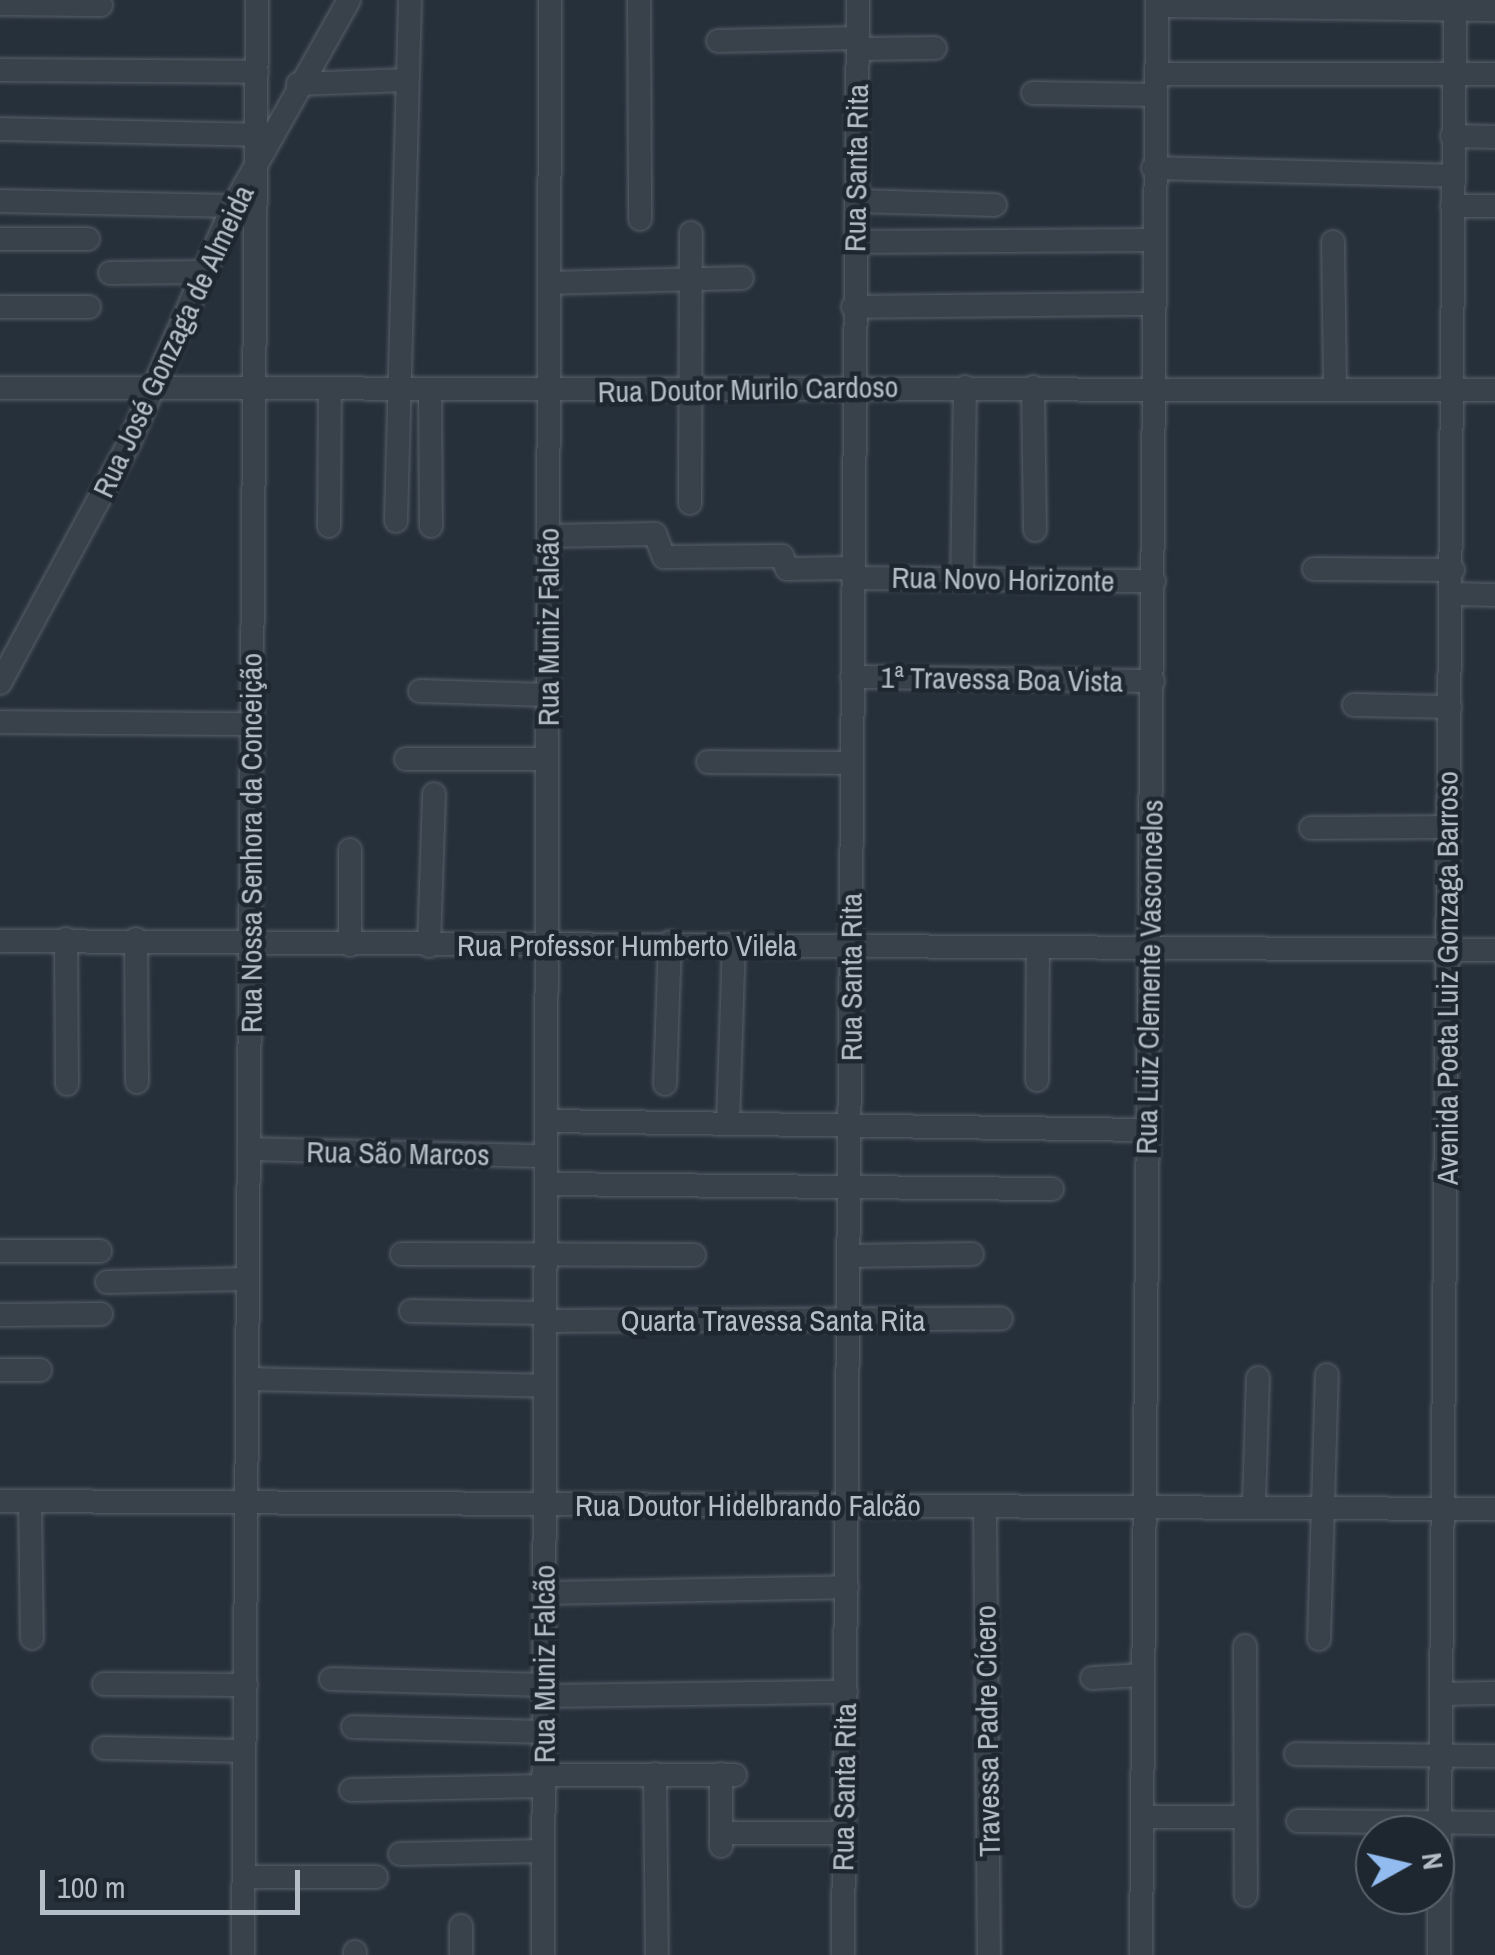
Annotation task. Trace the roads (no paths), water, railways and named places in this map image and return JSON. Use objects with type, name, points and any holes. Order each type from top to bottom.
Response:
[{"type":"street","name":"Rua José Gonzaga de Almeida","points":[[0,683],[151,389],[195,272],[348,0]]},
{"type":"street","points":[[396,521],[395,389],[410,0]]},
{"type":"street","name":"Rua Muniz Falcão","points":[[542,1955],[550,0]]},
{"type":"street","points":[[639,0],[640,219]]},
{"type":"street","name":"Rua Santa Rita","points":[[843,1955],[851,1318],[853,307],[858,0]]},
{"type":"street","points":[[1157,3],[1455,5],[1495,10]]},
{"type":"street","name":"Rua Luiz Clemente Vasconcelos","points":[[1141,1955],[1154,1817],[1143,1675],[1142,1505],[1157,3]]},
{"type":"street","points":[[0,4],[101,5]]},
{"type":"street","name":"Rua Nossa Senhora da Conceição","points":[[244,1955],[256,72],[260,5]]},
{"type":"street","name":"Avenida Poeta Luiz Gonzaga Barroso","points":[[1440,1815],[1441,1509],[1451,950],[1446,828],[1453,570],[1455,5]]},
{"type":"street","points":[[718,41],[935,48]]},
{"type":"street","points":[[0,70],[256,72]]},
{"type":"street","points":[[1033,93],[1156,84],[1495,74]]},
{"type":"street","points":[[298,84],[407,80]]},
{"type":"street","points":[[0,128],[256,135]]},
{"type":"street","points":[[1452,136],[1495,137]]},
{"type":"street","points":[[1154,168],[1452,176]]},
{"type":"street","points":[[856,201],[994,205]]},
{"type":"street","points":[[0,202],[233,206]]},
{"type":"street","points":[[1452,206],[1495,206]]},
{"type":"street","points":[[690,502],[692,233]]},
{"type":"street","points":[[0,239],[88,239]]},
{"type":"street","points":[[855,242],[1153,240]]},
{"type":"street","points":[[1333,242],[1335,390]]},
{"type":"street","points":[[110,273],[195,272]]},
{"type":"street","points":[[549,283],[742,278]]},
{"type":"street","points":[[853,307],[1152,304]]},
{"type":"street","points":[[0,307],[89,307]]},
{"type":"street","points":[[962,578],[965,387]]},
{"type":"street","name":"Rua Doutor Murilo Cardoso","points":[[0,388],[1495,390]]},
{"type":"street","points":[[1033,388],[1035,530]]},
{"type":"street","points":[[328,526],[330,389]]},
{"type":"street","points":[[430,389],[431,526]]},
{"type":"street","name":"Rua Novo Horizonte","points":[[548,536],[655,534],[664,556],[782,556],[786,570],[1154,581]]},
{"type":"street","points":[[1314,569],[1453,570]]},
{"type":"street","points":[[1452,594],[1495,595]]},
{"type":"street","name":"1ª Travessa Boa Vista","points":[[852,678],[1153,681]]},
{"type":"street","points":[[420,690],[548,695]]},
{"type":"street","points":[[1354,705],[1450,707]]},
{"type":"street","points":[[0,722],[252,724]]},
{"type":"street","points":[[406,759],[548,759]]},
{"type":"street","points":[[708,762],[852,763]]},
{"type":"street","points":[[430,946],[434,794]]},
{"type":"street","points":[[1312,828],[1446,828]]},
{"type":"street","points":[[350,850],[350,938]]},
{"type":"street","name":"Rua Professor Humberto Vilela","points":[[0,940],[136,939],[249,945],[350,938],[430,946],[547,940],[1495,950]]},
{"type":"street","points":[[66,939],[67,1084]]},
{"type":"street","points":[[136,939],[137,1082]]},
{"type":"street","points":[[665,1084],[670,942]]},
{"type":"street","points":[[728,1122],[734,944]]},
{"type":"street","points":[[1037,1080],[1038,947]]},
{"type":"street","points":[[546,1121],[1146,1130]]},
{"type":"street","name":"Rua São Marcos","points":[[249,1149],[546,1156]]},
{"type":"street","points":[[546,1184],[850,1191],[1052,1188]]},
{"type":"street","points":[[0,1251],[100,1251]]},
{"type":"street","points":[[402,1254],[694,1255]]},
{"type":"street","points":[[851,1256],[972,1254]]},
{"type":"street","points":[[107,1282],[248,1279]]},
{"type":"street","points":[[411,1311],[545,1317]]},
{"type":"street","points":[[0,1315],[100,1314]]},
{"type":"street","name":"Quarta Travessa Santa Rita","points":[[545,1317],[1001,1319]]},
{"type":"street","points":[[0,1370],[40,1370]]},
{"type":"street","points":[[1319,1638],[1327,1376]]},
{"type":"street","points":[[1254,1503],[1258,1378]]},
{"type":"street","points":[[248,1379],[545,1386]]},
{"type":"street","name":"Rua Doutor Hidelbrando Falcão","points":[[0,1500],[30,1508],[245,1501],[848,1506],[1254,1503],[1495,1509]]},
{"type":"street","name":"Travessa Padre Cícero","points":[[985,1506],[989,1955]]},
{"type":"street","points":[[30,1508],[32,1638]]},
{"type":"street","points":[[544,1593],[846,1587]]},
{"type":"street","points":[[1244,1646],[1246,1895]]},
{"type":"street","points":[[1092,1678],[1143,1675]]},
{"type":"street","points":[[331,1679],[544,1690],[846,1692]]},
{"type":"street","points":[[104,1684],[246,1685]]},
{"type":"street","points":[[1441,1694],[1495,1693]]},
{"type":"street","points":[[353,1727],[542,1732]]},
{"type":"street","points":[[104,1748],[244,1750]]},
{"type":"street","points":[[1296,1754],[1495,1756]]},
{"type":"street","points":[[655,1774],[657,1955]]},
{"type":"street","points":[[350,1790],[655,1774],[728,1774],[721,1840],[843,1833]]},
{"type":"street","points":[[1154,1817],[1245,1817]]},
{"type":"street","points":[[1298,1821],[1355,1822]]},
{"type":"street","points":[[1455,1824],[1495,1823]]},
{"type":"street","points":[[400,1854],[543,1850]]},
{"type":"street","points":[[244,1877],[376,1878]]},
{"type":"street","name":"Avenida Poeta Luiz Gonzaga Barroso","points":[[1439,1915],[1439,1955]]},
{"type":"street","points":[[461,1926],[461,1955]]}]
